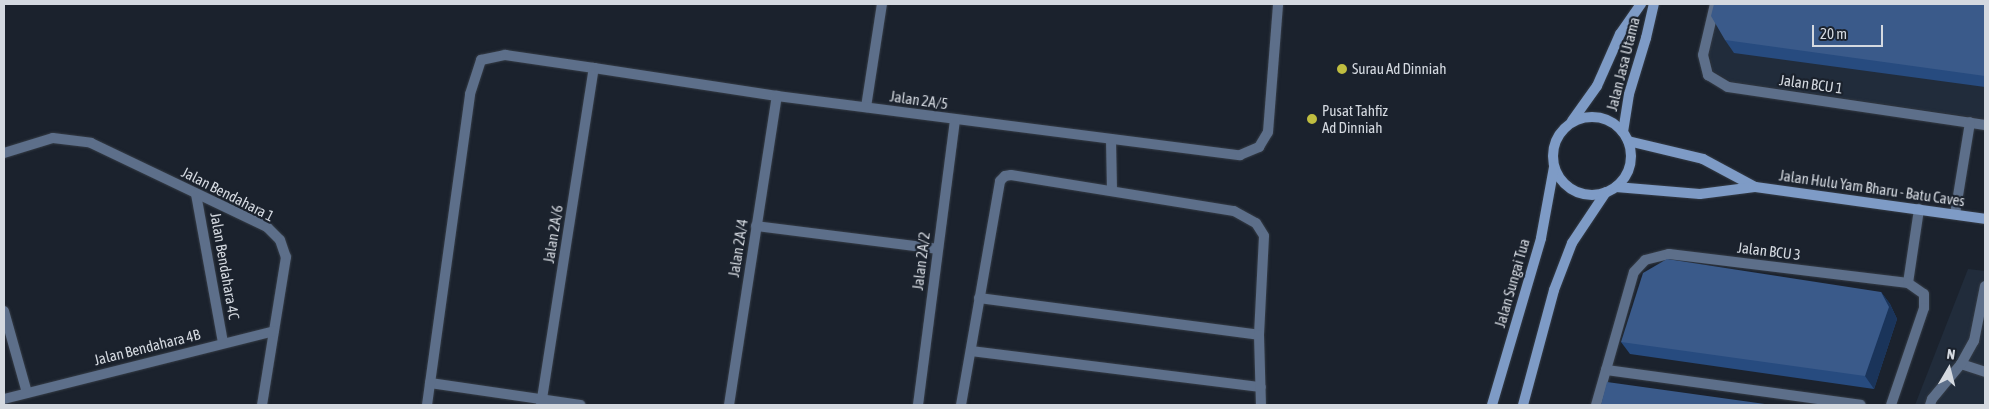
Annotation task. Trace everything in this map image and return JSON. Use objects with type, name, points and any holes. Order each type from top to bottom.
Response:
[{"type":"main road","name":"Jalan Jasa Utama","points":[[1572,122],[1597,86],[1620,34],[1641,4]]},
{"type":"main road","name":"Jalan Jasa Utama","points":[[1623,132],[1629,94],[1654,4]]},
{"type":"main road","points":[[1593,117],[1604,119],[1623,132],[1628,141],[1631,154],[1630,166],[1625,177],[1616,187],[1593,195],[1580,193],[1569,188],[1560,178],[1554,167],[1552,154],[1555,142],[1562,131],[1572,122],[1593,117]]},
{"type":"main road","name":"Jalan Hulu Yam Bharu - Batu Caves","points":[[1628,141],[1704,158],[1755,187]]},
{"type":"main road","name":"Jalan Sungai Tua","points":[[1492,405],[1541,238],[1554,167]]},
{"type":"main road","name":"Jalan Hulu Yam Bharu - Batu Caves","points":[[1616,187],[1700,194],[1755,187],[1985,219]]},
{"type":"main road","points":[[1523,405],[1554,290],[1569,251],[1606,192]]},
{"type":"street","points":[[866,107],[882,4]]},
{"type":"street","name":"Jalan 2A/5","points":[[430,383],[470,94],[481,60],[505,55],[777,96],[1240,155],[1259,147],[1268,132],[1278,4]]},
{"type":"street","name":"Jalan BCU 1","points":[[1715,4],[1703,55],[1708,74],[1728,86],[1985,125]]},
{"type":"street","name":"Jalan 2A/6","points":[[542,403],[594,68]]},
{"type":"street","name":"Jalan 2A/4","points":[[729,405],[777,96]]},
{"type":"street","name":"Jalan 2A/2","points":[[918,405],[955,120]]},
{"type":"street","points":[[1955,214],[1970,122]]},
{"type":"street","name":"Jalan Bendahara 1","points":[[4,153],[53,138],[91,142],[267,227],[280,240],[286,257],[262,405]]},
{"type":"street","points":[[1111,139],[1112,191]]},
{"type":"street","points":[[960,405],[1000,181],[1005,176],[1234,211],[1256,223],[1264,236],[1259,335],[1262,405]]},
{"type":"street","name":"Jalan Bendahara 4C","points":[[196,194],[223,343]]},
{"type":"street","points":[[1891,405],[1924,308],[1924,294],[1908,283],[1919,210]]},
{"type":"street","points":[[756,226],[938,249]]},
{"type":"street","name":"Jalan BCU 3","points":[[1596,405],[1634,272],[1645,260],[1669,254],[1908,283]]},
{"type":"street","points":[[1930,405],[1932,399],[1961,364],[1974,341],[1985,286]]},
{"type":"street","points":[[979,298],[1259,335]]},
{"type":"street","points":[[4,311],[27,393]]},
{"type":"street","name":"Jalan Bendahara 4B","points":[[4,399],[223,343],[274,332]]},
{"type":"street","points":[[971,351],[1261,387]]},
{"type":"street","points":[[1961,364],[1985,372]]},
{"type":"street","points":[[1606,370],[1861,405]]},
{"type":"street","points":[[427,405],[430,383],[542,403],[580,405]]},
{"type":"shaded area","points":[[1720,4],[1985,4],[1985,119],[1732,82],[1713,71],[1709,53]]},
{"type":"shaded area","points":[[1968,269],[1985,271],[1985,405],[1915,405]]},
{"type":"building","points":[[1714,4],[1985,4],[1985,76],[1725,40],[1711,16]]},
{"type":"building","points":[[1667,259],[1881,292],[1889,307],[1865,376],[1621,342],[1643,273]]},
{"type":"building","points":[[1607,382],[1772,405],[1601,405]]},
{"type":"place","name":"Surau Ad Dinniah","points":[[1342,69]]},
{"type":"place","name":"Pusat Tahfiz Ad Dinniah","points":[[1312,119]]}]
